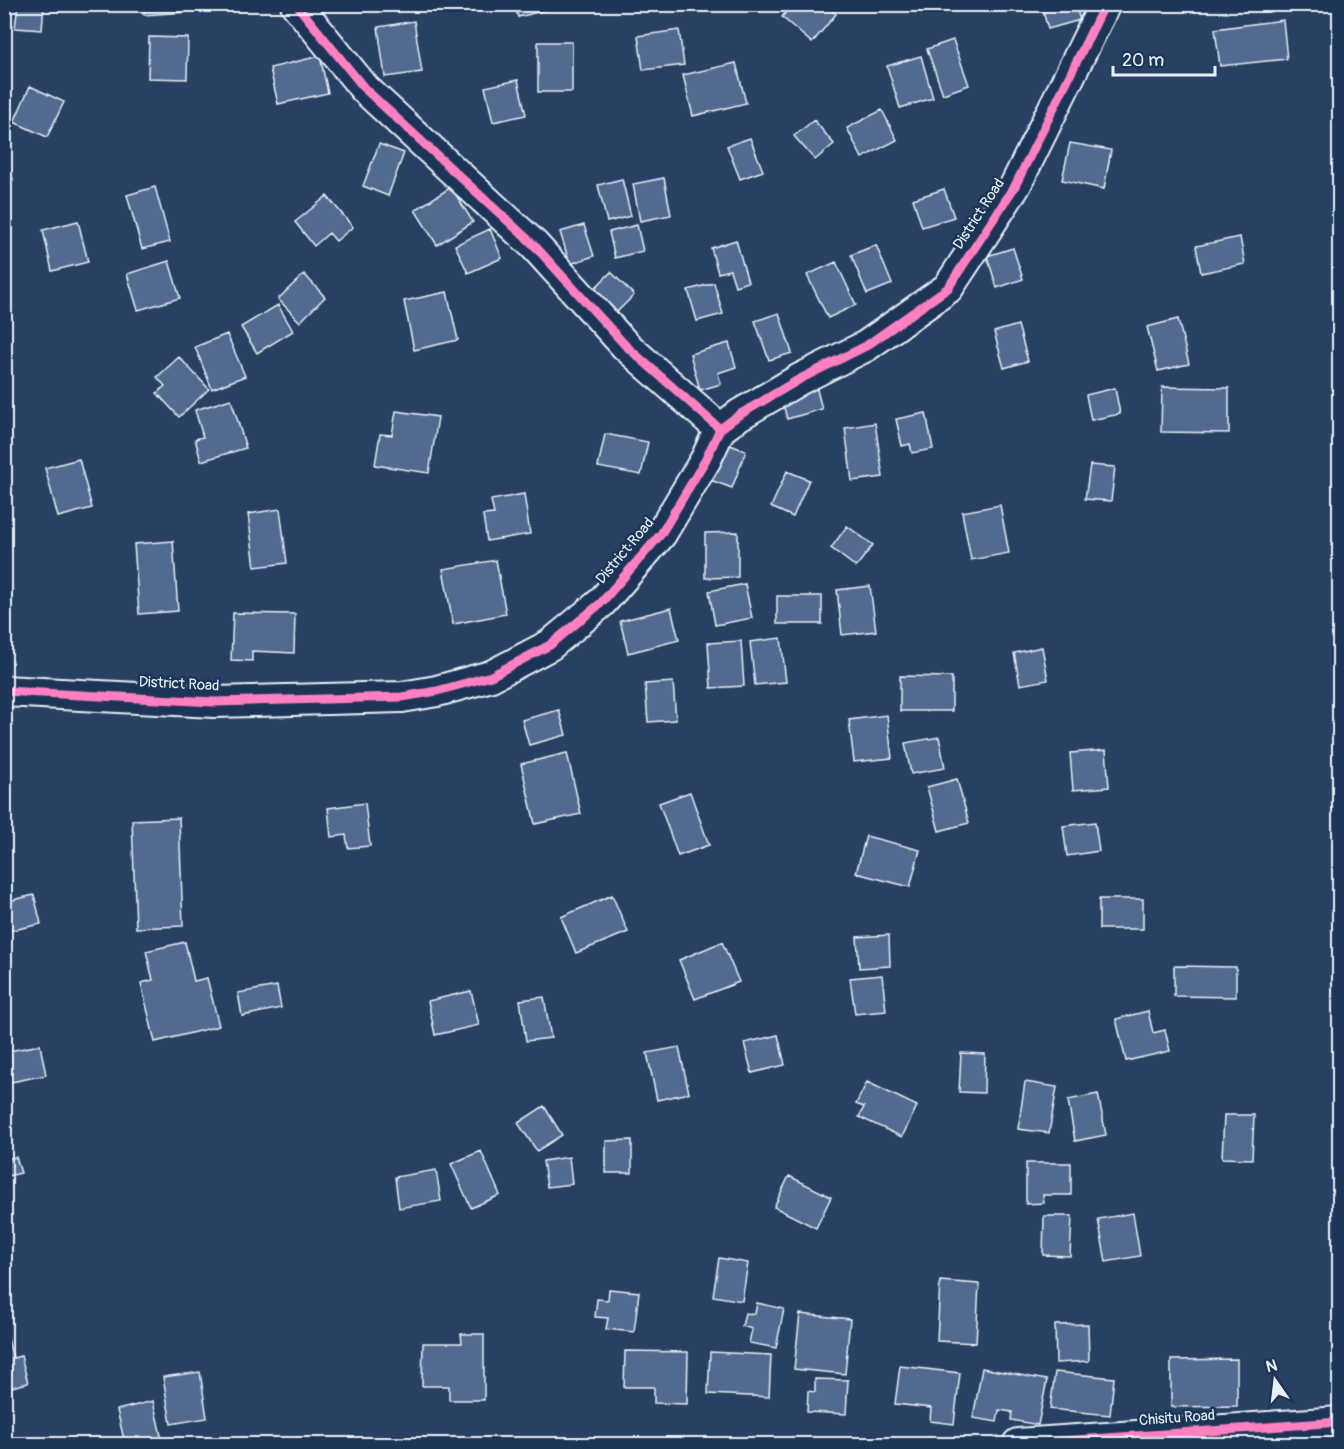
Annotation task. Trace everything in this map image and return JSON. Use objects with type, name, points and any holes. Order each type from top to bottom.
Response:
[{"type":"street","points":[[296,4],[365,89],[534,245],[625,345],[720,429]]},
{"type":"street","name":"District Road","points":[[4,692],[214,702],[402,697],[437,692],[491,675],[550,645],[600,603],[661,534],[706,459],[720,429],[739,415],[800,379],[866,346],[948,288],[1015,186],[1105,4]]},
{"type":"street","name":"Chisitu Road","points":[[1018,1444],[1340,1422]]},
{"type":"building","points":[[18,4],[44,4],[42,30],[15,28]]},
{"type":"building","points":[[144,4],[185,4],[186,12],[144,15]]},
{"type":"building","points":[[514,4],[555,4],[555,8],[518,17]]},
{"type":"building","points":[[793,4],[825,4],[836,14],[812,43],[782,17]]},
{"type":"building","points":[[1041,4],[1075,4],[1080,20],[1048,29]]},
{"type":"building","points":[[1283,20],[1287,59],[1220,66],[1215,29]]},
{"type":"building","points":[[414,21],[422,72],[385,77],[378,27]]},
{"type":"building","points":[[679,30],[684,65],[643,70],[638,36]]},
{"type":"building","points":[[149,37],[188,38],[187,79],[148,78]]},
{"type":"building","points":[[953,40],[969,85],[943,94],[927,49]]},
{"type":"building","points":[[538,42],[572,42],[572,92],[538,92]]},
{"type":"building","points":[[320,56],[328,93],[278,104],[270,68]]},
{"type":"building","points":[[921,56],[933,98],[900,108],[887,66]]},
{"type":"building","points":[[736,63],[746,103],[693,116],[683,75]]},
{"type":"building","points":[[518,80],[526,115],[493,122],[485,87]]},
{"type":"building","points":[[30,86],[64,102],[47,137],[14,122]]},
{"type":"building","points":[[882,110],[897,140],[862,158],[847,128]]},
{"type":"building","points":[[814,120],[834,144],[815,160],[794,136]]},
{"type":"building","points":[[750,138],[763,171],[740,179],[727,146]]},
{"type":"building","points":[[1070,143],[1111,150],[1104,189],[1062,180]]},
{"type":"building","points":[[379,144],[404,153],[388,196],[363,186]]},
{"type":"building","points":[[4,145],[13,180],[4,182]]},
{"type":"building","points":[[664,178],[671,215],[640,221],[633,184]]},
{"type":"building","points":[[622,179],[631,216],[607,222],[598,185]]},
{"type":"building","points":[[155,187],[170,242],[142,249],[127,195]]},
{"type":"building","points":[[451,187],[473,222],[437,245],[415,210]]},
{"type":"building","points":[[944,189],[954,217],[922,227],[913,199]]},
{"type":"building","points":[[327,196],[353,227],[336,241],[329,233],[314,246],[295,222]]},
{"type":"building","points":[[78,221],[88,262],[52,271],[43,230]]},
{"type":"building","points":[[584,225],[594,256],[570,264],[560,232]]},
{"type":"building","points":[[637,225],[643,251],[615,258],[609,232]]},
{"type":"building","points":[[490,229],[502,258],[468,273],[455,245]]},
{"type":"building","points":[[1240,237],[1245,264],[1201,273],[1196,246]]},
{"type":"building","points":[[736,240],[748,282],[735,286],[730,270],[718,273],[711,248]]},
{"type":"building","points":[[876,245],[892,284],[867,294],[851,255]]},
{"type":"building","points":[[1013,248],[1023,279],[997,288],[987,256]]},
{"type":"building","points":[[169,261],[180,298],[138,310],[127,274]]},
{"type":"building","points":[[836,262],[856,305],[828,318],[807,275]]},
{"type":"building","points":[[611,272],[634,295],[615,314],[592,291]]},
{"type":"building","points":[[304,274],[325,297],[300,322],[278,299]]},
{"type":"building","points":[[714,283],[723,314],[697,321],[688,290]]},
{"type":"building","points":[[447,292],[458,340],[414,350],[404,301]]},
{"type":"building","points":[[278,305],[293,331],[257,353],[241,327]]},
{"type":"building","points":[[779,313],[792,353],[769,360],[755,321]]},
{"type":"building","points":[[1178,319],[1189,364],[1158,371],[1147,327]]},
{"type":"building","points":[[1018,325],[1028,361],[1004,368],[994,332]]},
{"type":"building","points":[[227,334],[245,376],[212,389],[195,347]]},
{"type":"building","points":[[729,343],[736,367],[718,373],[721,384],[700,390],[690,354]]},
{"type":"building","points":[[179,357],[209,389],[179,417],[157,393],[165,386],[157,377]]},
{"type":"building","points":[[815,382],[822,409],[787,419],[780,392]]},
{"type":"building","points":[[1162,387],[1229,388],[1229,433],[1161,432]]},
{"type":"building","points":[[1115,388],[1120,414],[1091,420],[1086,395]]},
{"type":"building","points":[[231,399],[246,448],[201,461],[195,439],[203,437],[195,410]]},
{"type":"building","points":[[396,411],[438,417],[429,473],[375,465],[380,434],[392,435]]},
{"type":"building","points":[[926,413],[933,449],[912,453],[910,444],[902,446],[896,419]]},
{"type":"building","points":[[875,423],[883,477],[852,481],[845,428]]},
{"type":"building","points":[[605,434],[648,442],[641,475],[598,467]]},
{"type":"building","points":[[717,440],[746,451],[732,488],[702,477]]},
{"type":"building","points":[[79,459],[92,508],[58,517],[45,468]]},
{"type":"building","points":[[1090,465],[1115,467],[1111,501],[1085,499]]},
{"type":"building","points":[[787,471],[809,480],[793,517],[771,507]]},
{"type":"building","points":[[524,494],[530,534],[487,541],[483,515],[494,514],[491,500]]},
{"type":"building","points":[[1000,505],[1009,553],[971,560],[962,512]]},
{"type":"building","points":[[280,509],[287,563],[255,567],[248,514]]},
{"type":"building","points":[[847,526],[873,545],[856,567],[831,548]]},
{"type":"building","points":[[738,532],[738,577],[705,578],[705,533]]},
{"type":"building","points":[[173,541],[178,611],[139,614],[134,544]]},
{"type":"building","points":[[496,560],[506,614],[453,624],[443,569]]},
{"type":"building","points":[[745,584],[752,618],[715,625],[709,591]]},
{"type":"building","points":[[870,586],[876,631],[842,635],[837,590]]},
{"type":"building","points":[[777,596],[822,596],[822,624],[777,624]]},
{"type":"building","points":[[671,608],[679,640],[628,653],[620,621]]},
{"type":"building","points":[[233,613],[295,614],[294,653],[252,651],[252,661],[231,660]]},
{"type":"building","points":[[781,638],[786,682],[755,685],[750,642]]},
{"type":"building","points":[[741,641],[744,686],[711,688],[708,643]]},
{"type":"building","points":[[1042,647],[1048,680],[1020,685],[1014,653]]},
{"type":"building","points":[[900,676],[952,677],[952,711],[900,711]]},
{"type":"building","points":[[673,682],[676,720],[648,722],[645,684]]},
{"type":"building","points":[[559,710],[566,735],[529,745],[522,720]]},
{"type":"building","points":[[887,715],[892,758],[854,762],[849,720]]},
{"type":"building","points":[[939,737],[945,768],[911,774],[905,743]]},
{"type":"building","points":[[1106,750],[1109,787],[1073,790],[1070,753]]},
{"type":"building","points":[[567,753],[581,814],[535,824],[521,764]]},
{"type":"building","points":[[957,779],[969,823],[939,831],[927,787]]},
{"type":"building","points":[[690,792],[709,845],[678,856],[659,803]]},
{"type":"building","points":[[365,803],[370,846],[348,848],[346,835],[331,837],[328,808]]},
{"type":"building","points":[[179,818],[183,926],[136,928],[132,820]]},
{"type":"building","points":[[1095,822],[1099,851],[1067,856],[1063,826]]},
{"type":"building","points":[[866,836],[920,850],[910,887],[856,873]]},
{"type":"building","points":[[34,895],[41,924],[4,932],[4,902]]},
{"type":"building","points":[[612,895],[628,932],[576,953],[561,917]]},
{"type":"building","points":[[1099,899],[1143,899],[1143,929],[1099,929]]},
{"type":"building","points":[[889,935],[890,966],[859,968],[857,937]]},
{"type":"building","points":[[185,942],[194,981],[207,978],[219,1026],[155,1042],[141,983],[153,980],[146,951]]},
{"type":"building","points":[[722,942],[739,982],[695,999],[679,960]]},
{"type":"building","points":[[1174,966],[1236,967],[1236,997],[1174,996]]},
{"type":"building","points":[[882,975],[886,1011],[855,1014],[850,978]]},
{"type":"building","points":[[277,986],[281,1008],[242,1016],[238,993]]},
{"type":"building","points":[[471,991],[479,1025],[435,1035],[428,1001]]},
{"type":"building","points":[[544,997],[551,1038],[526,1041],[520,1000]]},
{"type":"building","points":[[1148,1011],[1153,1033],[1165,1030],[1170,1051],[1126,1061],[1116,1019]]},
{"type":"building","points":[[778,1035],[785,1065],[752,1073],[744,1043]]},
{"type":"building","points":[[40,1045],[46,1075],[6,1083],[4,1052]]},
{"type":"building","points":[[679,1047],[689,1093],[657,1100],[647,1053]]},
{"type":"building","points":[[961,1053],[985,1054],[984,1093],[959,1092]]},
{"type":"building","points":[[867,1082],[917,1106],[902,1137],[859,1117],[864,1107],[856,1104]]},
{"type":"building","points":[[1025,1082],[1057,1087],[1049,1133],[1018,1129]]},
{"type":"building","points":[[1098,1094],[1106,1135],[1075,1141],[1068,1100]]},
{"type":"building","points":[[544,1106],[562,1135],[537,1151],[518,1123]]},
{"type":"building","points":[[1224,1115],[1254,1115],[1252,1159],[1222,1158]]},
{"type":"building","points":[[632,1140],[632,1173],[606,1173],[606,1141]]},
{"type":"building","points":[[481,1151],[500,1195],[471,1208],[451,1164]]},
{"type":"building","points":[[16,1157],[21,1173],[4,1177],[4,1159]]},
{"type":"building","points":[[569,1157],[572,1184],[547,1187],[543,1161]]},
{"type":"building","points":[[1026,1163],[1071,1163],[1071,1195],[1043,1195],[1044,1203],[1026,1204]]},
{"type":"building","points":[[436,1170],[441,1201],[399,1208],[395,1177]]},
{"type":"building","points":[[789,1176],[831,1197],[816,1228],[774,1207]]},
{"type":"building","points":[[1133,1213],[1140,1256],[1106,1262],[1098,1219]]},
{"type":"building","points":[[1044,1216],[1072,1216],[1070,1256],[1043,1255]]},
{"type":"building","points":[[719,1258],[748,1263],[742,1301],[713,1296]]},
{"type":"building","points":[[940,1281],[979,1284],[976,1343],[937,1341]]},
{"type":"building","points":[[609,1289],[639,1292],[634,1332],[606,1329],[608,1318],[595,1317],[597,1299],[608,1300]]},
{"type":"building","points":[[757,1303],[784,1309],[776,1348],[749,1343],[752,1329],[742,1326],[745,1313],[755,1314]]},
{"type":"building","points":[[800,1314],[850,1319],[845,1374],[794,1369]]},
{"type":"building","points":[[1088,1324],[1089,1361],[1056,1363],[1055,1325]]},
{"type":"building","points":[[461,1334],[484,1334],[484,1400],[449,1400],[449,1386],[422,1386],[423,1343],[462,1343]]},
{"type":"building","points":[[8,1339],[13,1358],[21,1356],[28,1383],[4,1389],[4,1340]]},
{"type":"building","points":[[625,1351],[688,1352],[687,1404],[654,1403],[654,1387],[624,1387]]},
{"type":"building","points":[[710,1352],[771,1355],[769,1397],[708,1394]]},
{"type":"building","points":[[1237,1359],[1237,1406],[1171,1407],[1171,1360]]},
{"type":"building","points":[[900,1366],[960,1373],[954,1424],[930,1421],[931,1408],[895,1404]]},
{"type":"building","points":[[982,1368],[1047,1380],[1038,1425],[1011,1420],[1012,1412],[999,1410],[997,1422],[973,1418]]},
{"type":"building","points":[[200,1372],[207,1418],[171,1424],[163,1377]]},
{"type":"building","points":[[1055,1372],[1114,1378],[1110,1415],[1050,1409]]},
{"type":"building","points":[[815,1379],[848,1380],[846,1414],[807,1412],[808,1391],[815,1392]]},
{"type":"building","points":[[153,1401],[163,1444],[125,1444],[117,1410]]},
{"type":"cycle path","points":[[296,4],[365,89],[534,245],[625,345],[720,429]]},
{"type":"cycle path","points":[[4,691],[214,702],[402,697],[437,691],[491,676],[550,645],[601,603],[661,534],[706,459],[720,429],[739,415],[800,379],[866,346],[948,288],[1015,186],[1105,4]]},
{"type":"cycle path","points":[[1018,1444],[1340,1422]]}]
